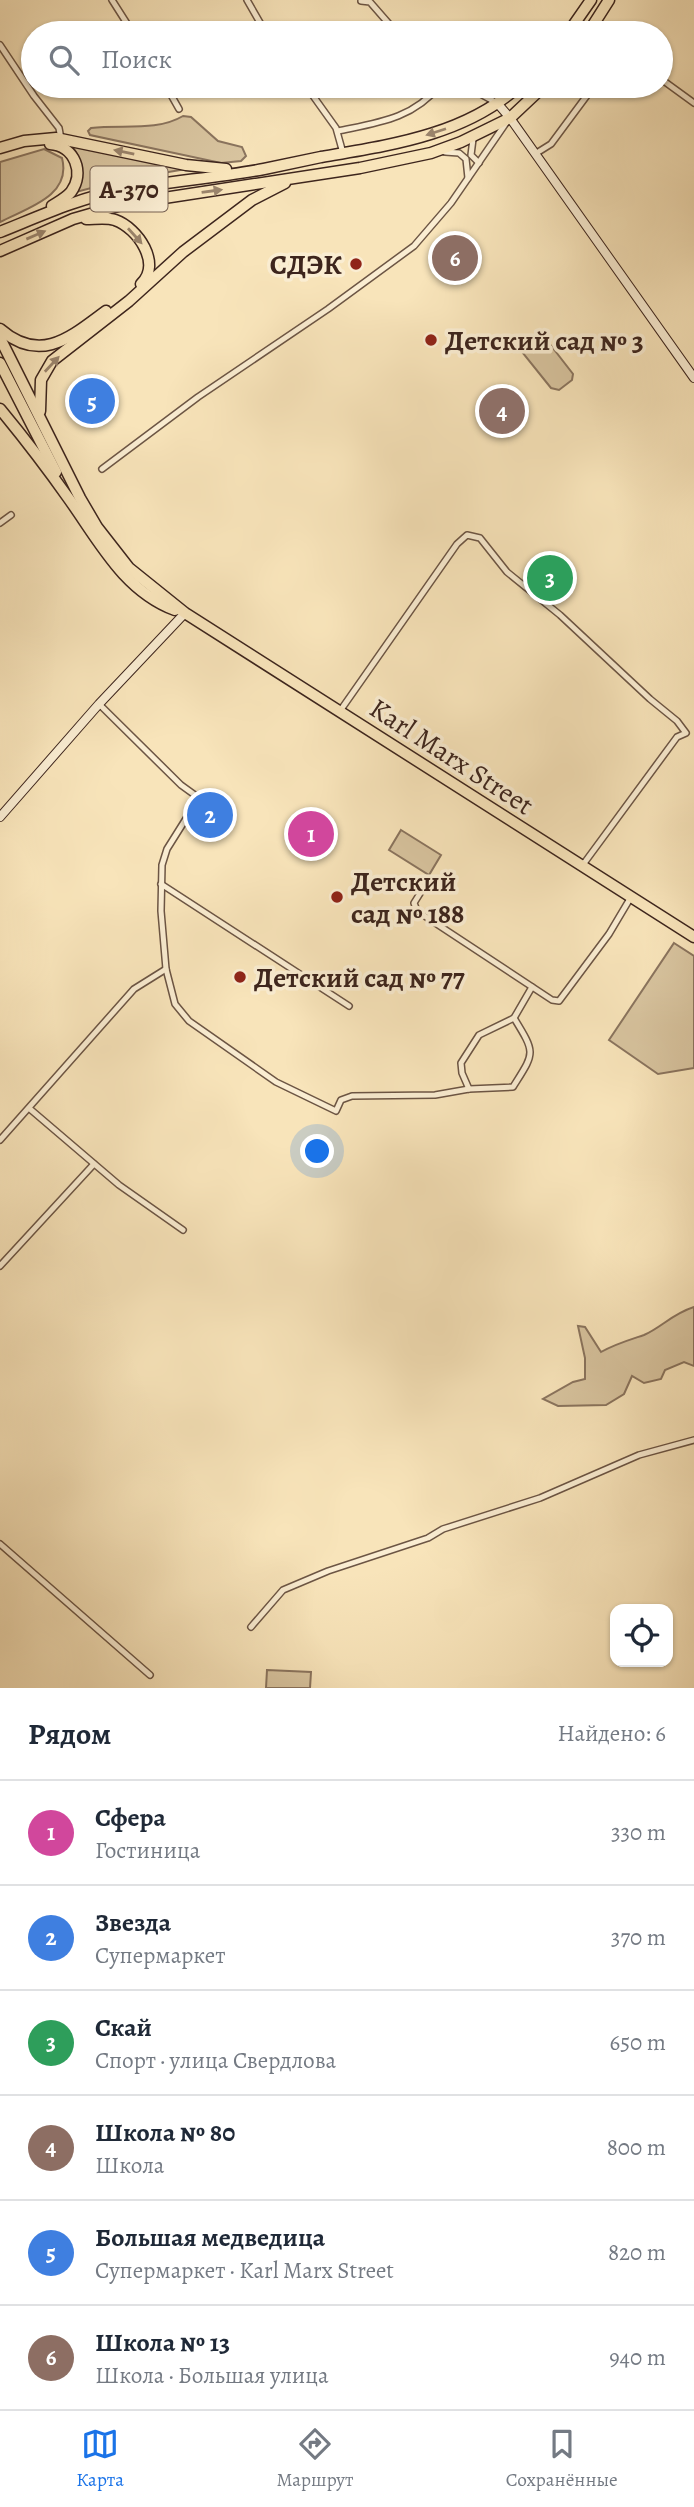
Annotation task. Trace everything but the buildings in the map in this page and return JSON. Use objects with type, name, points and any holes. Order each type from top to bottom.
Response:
[{"type":"highway","points":[[595,21],[609,0]]},
{"type":"highway","points":[[577,21],[588,5]]},
{"type":"highway","name":"А-370","points":[[0,232],[83,199],[122,190],[264,169],[427,135],[455,126],[505,98]]},
{"type":"highway","name":"А-370","points":[[0,251],[73,219],[125,204],[300,178],[431,153],[510,118],[531,98]]},
{"type":"highway","points":[[0,148],[24,141],[61,139],[203,168],[264,169]]},
{"type":"highway","points":[[0,155],[26,147],[55,144],[72,154],[77,172],[72,191],[66,197],[0,232]]},
{"type":"highway","points":[[45,428],[40,409],[39,386],[52,361],[129,302],[183,252],[266,192],[300,178]]},
{"type":"highway","points":[[0,329],[12,338],[30,344],[61,342],[147,278],[149,260],[146,250],[125,226],[108,219],[73,219]]},
{"type":"highway","name":"Karl Marx Street","points":[[0,338],[80,498],[112,548],[129,568],[186,614],[694,937]]},
{"type":"highway","points":[[0,363],[72,503]]},
{"type":"highway","points":[[0,409],[72,503]]},
{"type":"highway","name":"Karl Marx Street","points":[[72,503],[122,574],[160,604],[186,614]]},
{"type":"main road","points":[[498,104],[694,378]]},
{"type":"main road","points":[[0,817],[99,704],[186,614]]},
{"type":"street","points":[[112,0],[125,21]]},
{"type":"street","points":[[247,0],[258,21]]},
{"type":"street","points":[[361,1],[370,2],[387,21]]},
{"type":"street","points":[[0,45],[21,75]]},
{"type":"street","points":[[673,88],[694,103]]},
{"type":"street","points":[[38,98],[59,128],[61,139]]},
{"type":"street","points":[[173,98],[179,109]]},
{"type":"street","points":[[315,98],[338,131],[343,154]]},
{"type":"street","points":[[338,131],[386,121],[412,112],[427,98]]},
{"type":"street","points":[[487,98],[498,104]]},
{"type":"street","points":[[535,154],[551,144],[585,98]]},
{"type":"street","points":[[102,469],[198,397],[393,264],[433,226],[510,118]]},
{"type":"street","points":[[474,136],[470,151],[479,163]]},
{"type":"street","points":[[431,153],[460,153],[466,159],[468,180]]},
{"type":"street","points":[[0,523],[11,515]]},
{"type":"street","points":[[340,711],[457,544],[467,535],[480,538],[508,572],[560,615],[677,721],[686,733],[677,737],[582,866]]},
{"type":"street","points":[[99,704],[181,785],[199,799],[167,849],[160,884],[166,969],[175,1003],[189,1021],[276,1082],[336,1111],[341,1100],[352,1096],[435,1095],[469,1089],[513,1087],[531,1060],[529,1042],[514,1018]]},
{"type":"street","points":[[160,884],[349,1006]]},
{"type":"street","points":[[424,887],[414,903],[417,911],[552,1000],[559,1001],[609,934],[631,897]]},
{"type":"street","points":[[0,1140],[134,989],[166,969]]},
{"type":"street","points":[[469,1089],[461,1063],[479,1035],[514,1018],[532,987]]},
{"type":"street","points":[[30,1108],[119,1185],[183,1230]]},
{"type":"street","points":[[0,1266],[94,1164]]},
{"type":"street","points":[[251,1627],[283,1590],[328,1571],[428,1538],[443,1529],[540,1498],[639,1455],[694,1440]]},
{"type":"street","points":[[0,1544],[150,1675]]},
{"type":"shaded area","points":[[183,116],[191,117],[218,141],[242,147],[246,156],[241,161],[221,163],[90,135],[88,131],[91,128],[162,124]]},
{"type":"shaded area","points":[[71,144],[186,169],[122,180],[76,192],[77,154]]},
{"type":"shaded area","points":[[44,149],[62,158],[60,182],[45,199],[0,222],[0,162]]},
{"type":"shaded area","points":[[542,334],[573,374],[572,380],[559,390],[551,388],[522,352],[529,340]]},
{"type":"shaded area","points":[[401,830],[441,855],[429,875],[389,850]]},
{"type":"shaded area","points":[[674,943],[694,956],[694,1068],[658,1074],[609,1040]]},
{"type":"shaded area","points":[[694,1307],[694,1366],[684,1362],[665,1370],[661,1379],[644,1383],[632,1376],[624,1394],[606,1405],[558,1406],[543,1399],[573,1382],[585,1379],[585,1358],[578,1326],[585,1327],[601,1352],[644,1335]]},
{"type":"shaded area","points":[[267,1670],[311,1672],[310,1688],[266,1688]]},
{"type":"place","name":"Школа № 13","points":[[455,258]]},
{"type":"place","name":"СДЭК","points":[[356,264]]},
{"type":"place","name":"Детский сад № 3","points":[[431,340]]},
{"type":"place","name":"Большая медведица","points":[[92,401]]},
{"type":"place","name":"Школа № 80","points":[[502,411]]},
{"type":"place","name":"Скай","points":[[550,578]]},
{"type":"place","name":"Звезда","points":[[210,815]]},
{"type":"place","name":"Сфера","points":[[311,834]]},
{"type":"place","name":"Детский сад № 188","points":[[337,897]]},
{"type":"place","name":"Детский сад № 77","points":[[240,977]]}]
